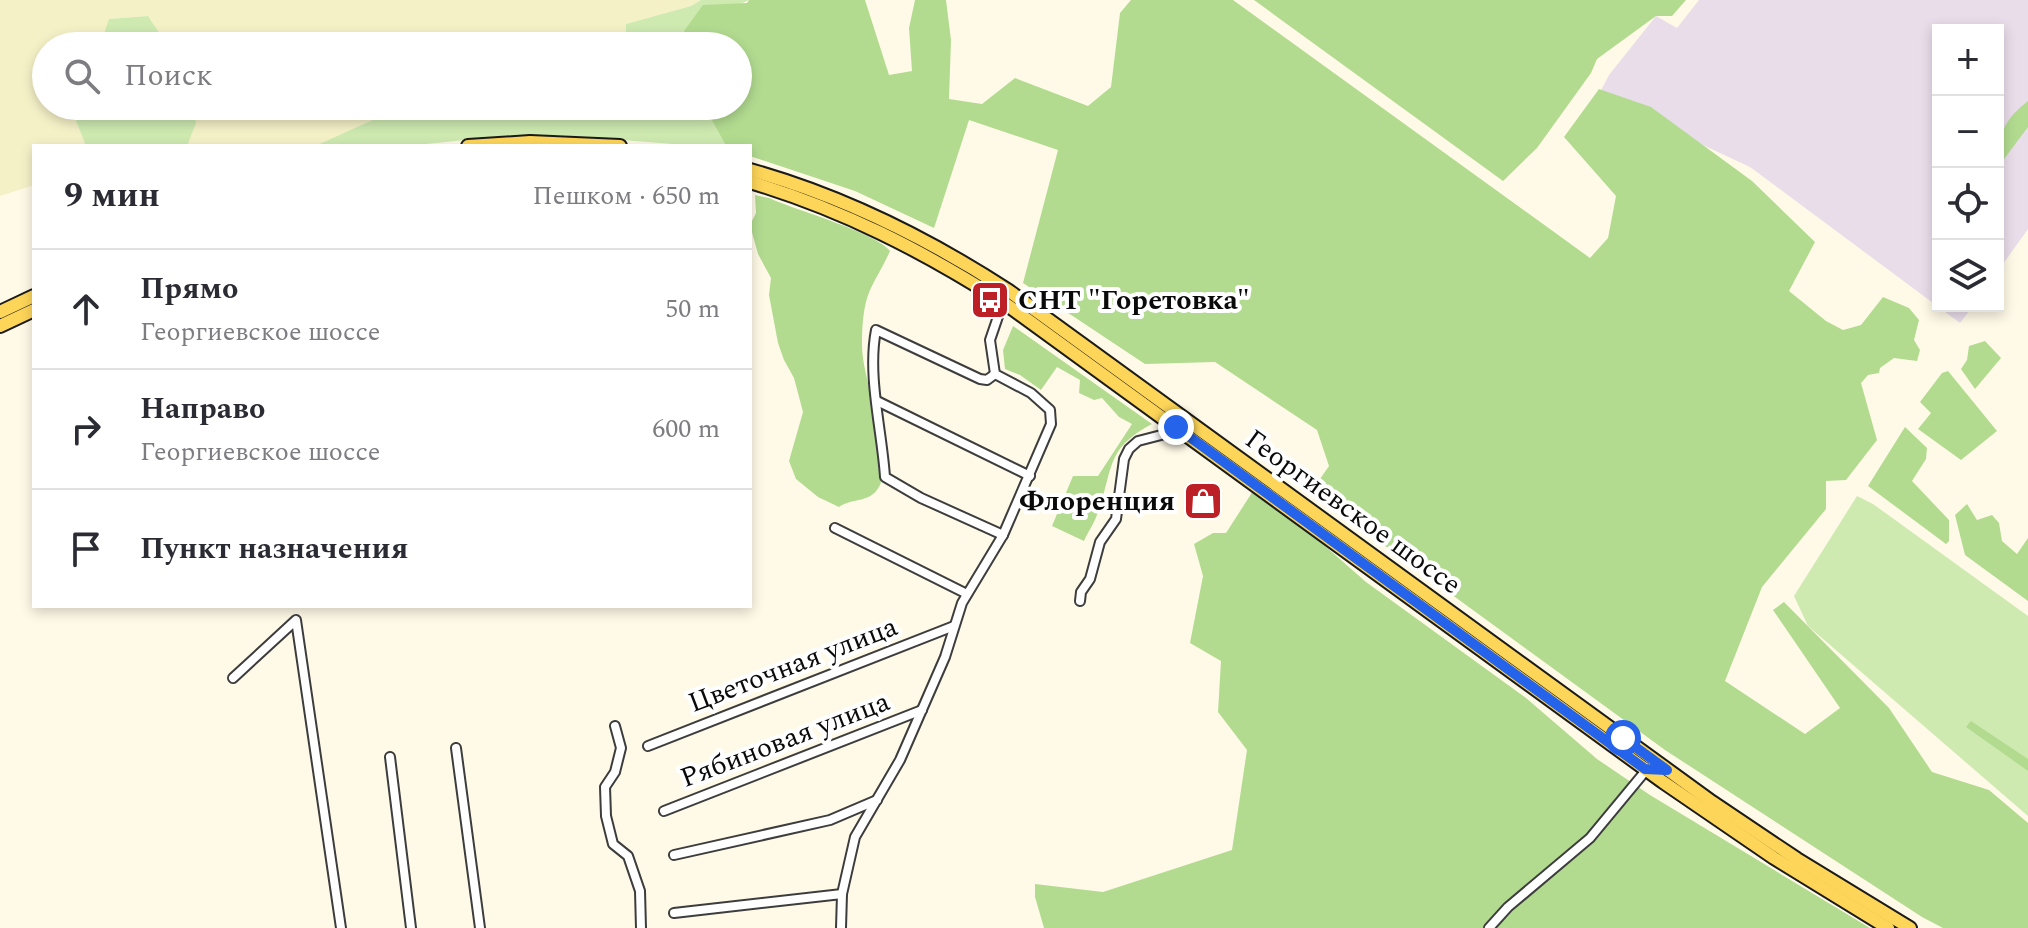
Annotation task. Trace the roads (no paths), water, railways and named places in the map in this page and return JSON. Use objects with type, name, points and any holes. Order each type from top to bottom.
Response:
[{"type":"main road","points":[[499,144],[575,144]]},
{"type":"main road","name":"Георгиевское шоссе","points":[[752,171],[821,193],[878,217],[993,280],[1667,770],[1797,859],[1910,928]]},
{"type":"main road","name":"Георгиевское шоссе","points":[[752,183],[819,205],[894,237],[1003,302],[1645,769],[1764,851],[1888,928]]},
{"type":"main road","points":[[0,312],[32,297]]},
{"type":"main road","points":[[0,326],[32,311]]},
{"type":"street","points":[[995,374],[990,340],[1003,302]]},
{"type":"street","points":[[995,374],[987,380],[980,379],[876,330],[871,354],[885,477],[921,498],[1003,535]]},
{"type":"street","points":[[841,928],[842,894],[855,837],[900,760],[945,657],[967,594],[1003,535],[1051,424],[1050,410],[1031,393],[995,374]]},
{"type":"street","points":[[877,401],[1030,476]]},
{"type":"street","points":[[1080,601],[1081,592],[1090,579],[1100,542],[1116,519],[1124,459],[1129,449],[1138,441],[1169,433],[1176,427]]},
{"type":"street","points":[[835,528],[967,594]]},
{"type":"street","points":[[233,678],[296,620],[341,928]]},
{"type":"street","name":"Цветочная улица","points":[[648,746],[954,626]]},
{"type":"street","name":"Рябиновая улица","points":[[664,811],[922,710]]},
{"type":"street","points":[[615,726],[621,748],[615,772],[605,787],[606,816],[613,844],[628,856],[640,891],[641,928]]},
{"type":"street","points":[[456,748],[480,928]]},
{"type":"street","points":[[390,757],[411,928]]},
{"type":"street","points":[[1489,928],[1508,907],[1590,838],[1620,805],[1645,769],[1667,770]]},
{"type":"street","points":[[674,855],[830,820],[877,800]]},
{"type":"street","points":[[674,913],[842,894]]},
{"type":"place","name":"СНТ \"Горетовка\"","points":[[990,300]]},
{"type":"place","name":"Флоренция","points":[[1203,501]]}]
